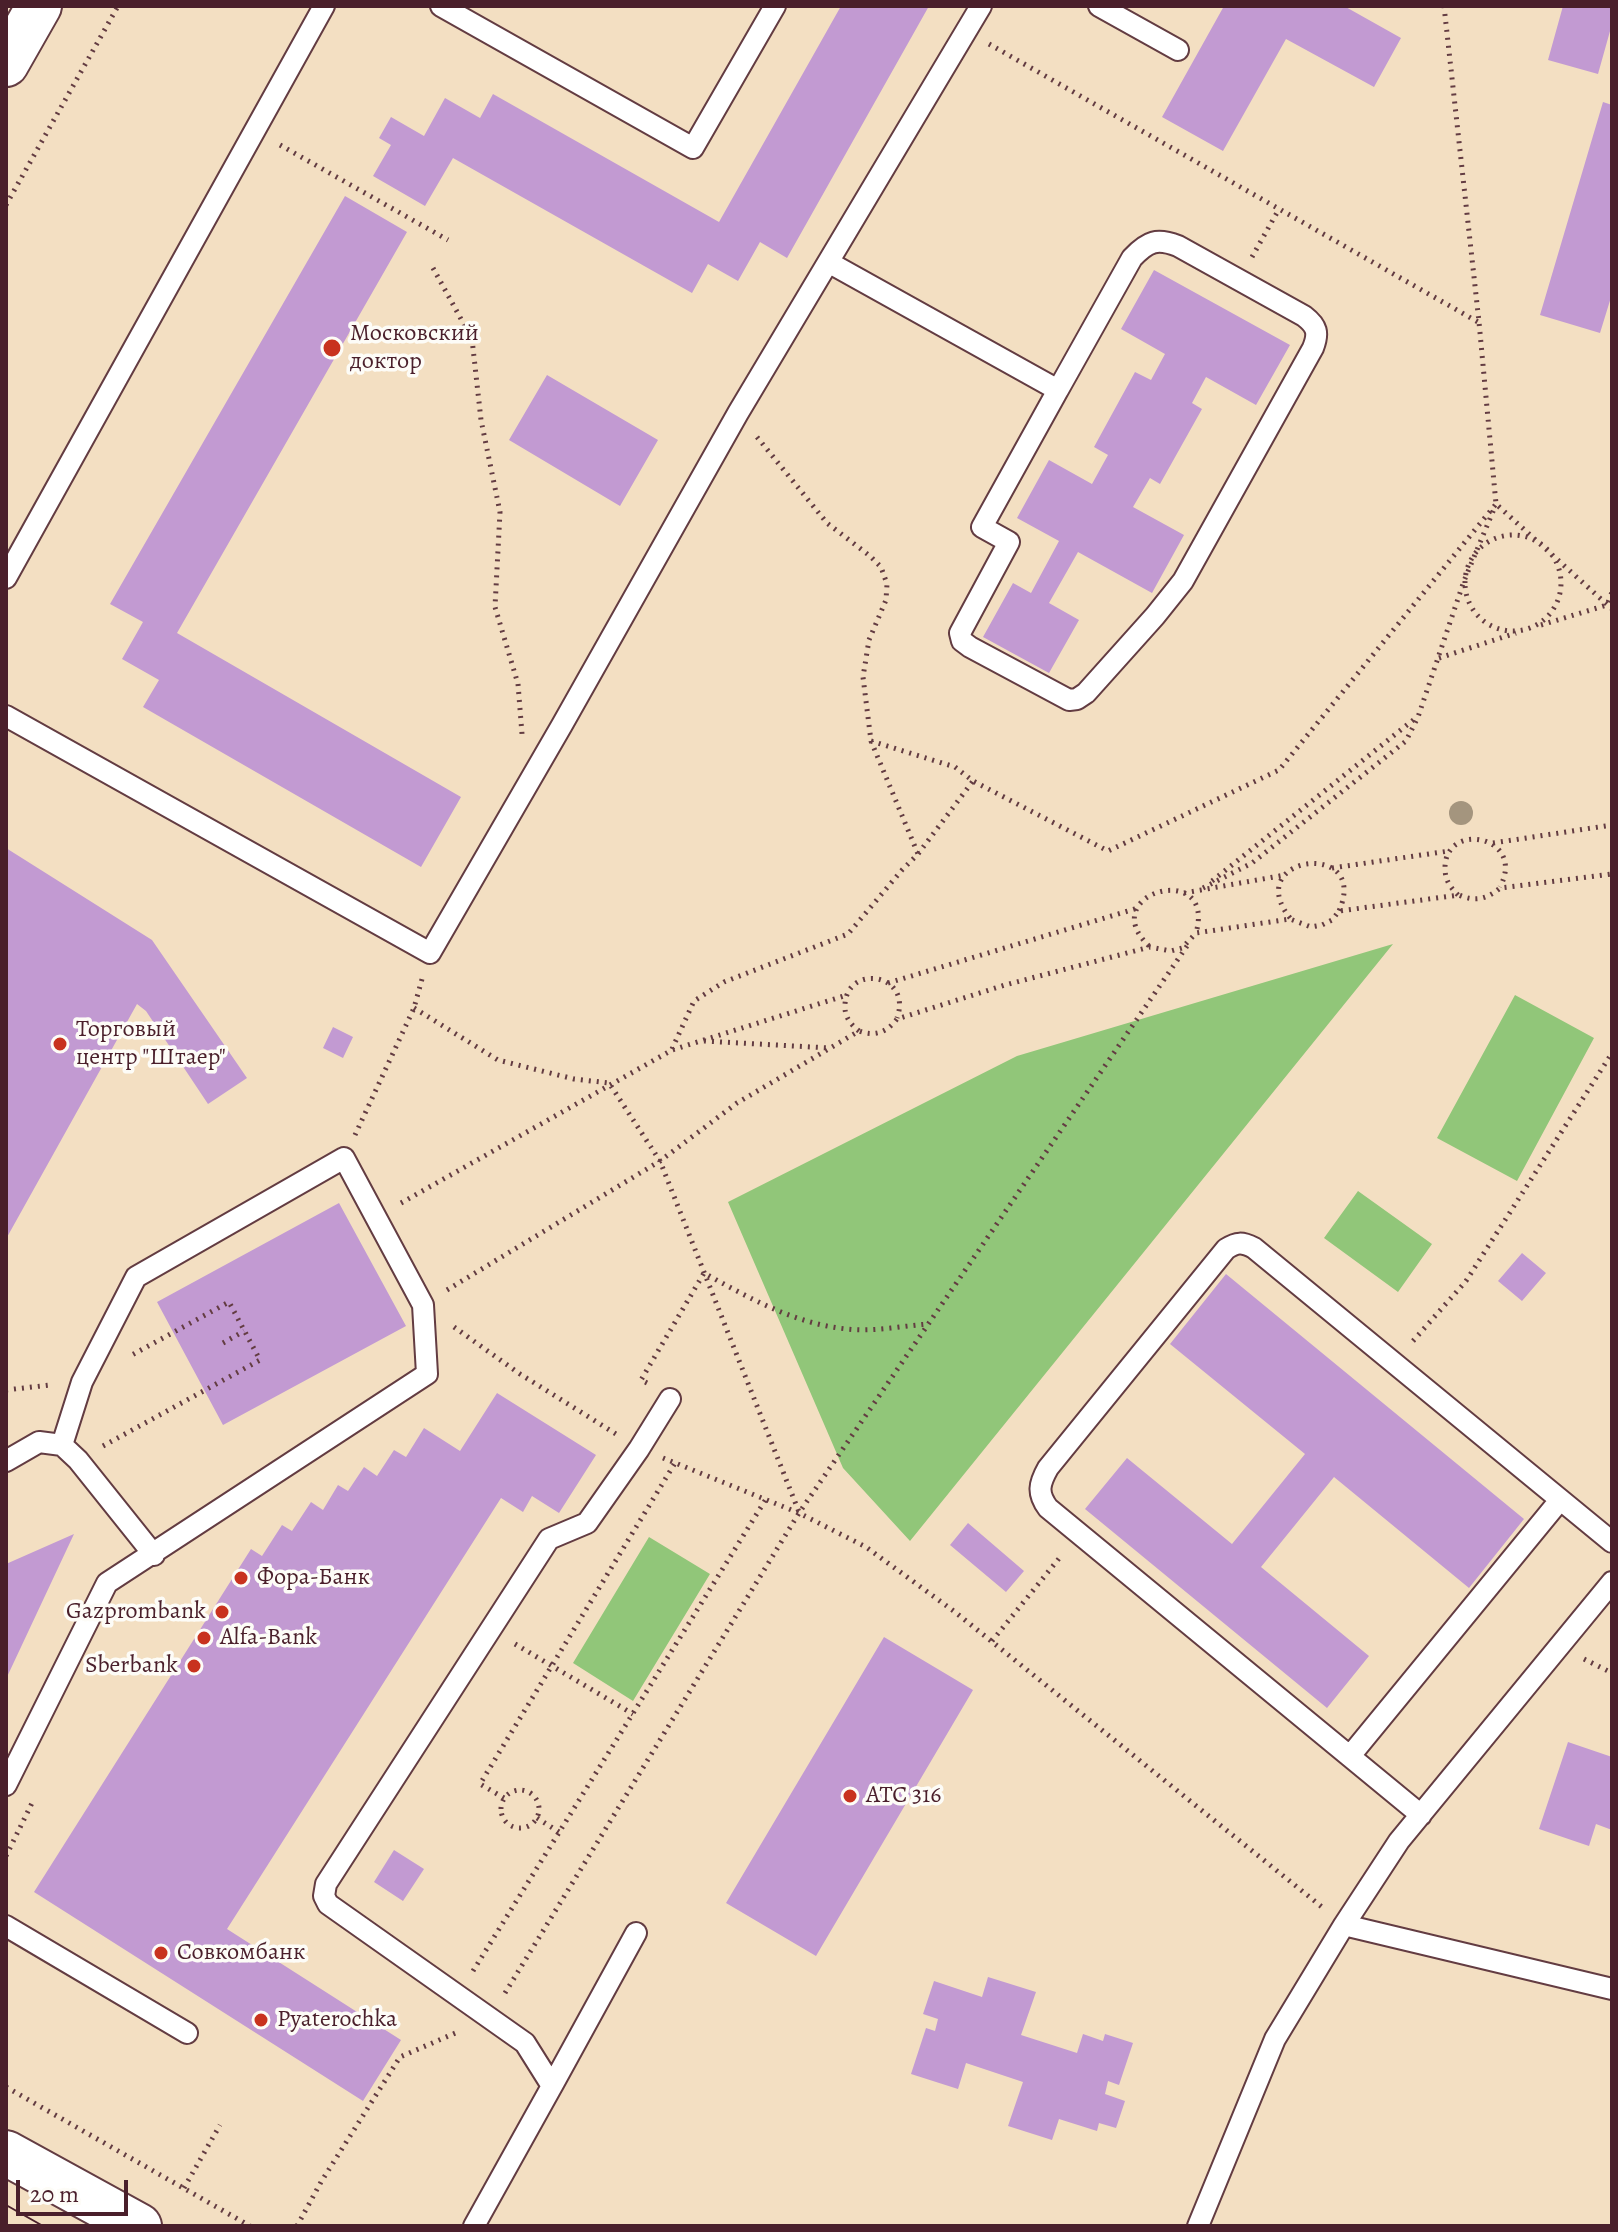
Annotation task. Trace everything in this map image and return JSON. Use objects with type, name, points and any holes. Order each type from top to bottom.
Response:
[{"type":"main road","points":[[6,64],[39,6]]},
{"type":"main road","points":[[6,2153],[139,2226]]},
{"type":"lane","points":[[6,578],[324,6]]},
{"type":"lane","points":[[441,6],[693,148],[775,6]]},
{"type":"lane","points":[[6,716],[430,953],[738,413],[981,6]]},
{"type":"lane","points":[[1099,6],[1178,50]]},
{"type":"lane","points":[[1162,240],[1178,246],[1304,316],[1315,324],[1318,336],[1183,581],[1086,693],[1069,700],[970,647],[962,641],[960,633],[1009,542],[982,527],[1058,390],[1132,258],[1146,243],[1162,240]]},
{"type":"lane","points":[[828,262],[1058,390]]},
{"type":"lane","points":[[6,1785],[107,1583],[427,1374],[423,1305],[344,1158],[136,1277],[82,1382],[62,1445]]},
{"type":"lane","points":[[1421,1815],[1048,1508],[1041,1498],[1039,1483],[1048,1468],[1226,1249],[1243,1243],[1254,1248],[1612,1542]]},
{"type":"lane","points":[[552,2086],[525,2043],[328,1904],[324,1896],[326,1884],[549,1539],[587,1523],[670,1399]]},
{"type":"lane","points":[[6,1461],[39,1442],[62,1445],[78,1460],[154,1555]]},
{"type":"lane","points":[[1350,1756],[1560,1500]]},
{"type":"lane","points":[[1198,2226],[1275,2039],[1344,1925],[1399,1841],[1612,1582]]},
{"type":"lane","points":[[1344,1925],[1612,1989]]},
{"type":"lane","points":[[6,1926],[187,2033]]},
{"type":"lane","points":[[474,2226],[636,1933]]},
{"type":"path","points":[[6,205],[118,6]]},
{"type":"path","points":[[1203,888],[1252,863],[1406,741],[1418,717],[1464,581],[1496,504],[1444,6]]},
{"type":"path","points":[[967,32],[1479,322]]},
{"type":"path","points":[[255,130],[448,240]]},
{"type":"path","points":[[1239,280],[1279,209]]},
{"type":"path","points":[[433,268],[472,339],[481,420],[500,512],[495,607],[518,684],[525,790]]},
{"type":"path","points":[[738,413],[827,523],[881,567],[887,584],[886,600],[869,640],[863,677],[871,741],[918,854]]},
{"type":"path","points":[[1496,504],[1610,607]]},
{"type":"path","points":[[871,741],[955,767],[973,781],[1108,851],[1279,770],[1496,504]]},
{"type":"path","points":[[1439,658],[1533,627],[1546,619],[1560,593],[1561,578],[1557,563],[1537,541],[1522,535],[1505,535],[1489,540],[1477,551]]},
{"type":"path","points":[[1464,581],[1466,597],[1474,612],[1485,624],[1501,631],[1517,632],[1610,607]]},
{"type":"path","points":[[1610,607],[1612,592]]},
{"type":"path","points":[[1203,888],[1418,717]]},
{"type":"path","points":[[672,1050],[694,1001],[724,982],[848,934],[918,854],[973,781]]},
{"type":"path","points":[[1459,895],[1446,880],[1446,860],[1457,845],[1474,838],[1492,843],[1612,825]]},
{"type":"path","points":[[1492,843],[1504,859],[1506,869],[1500,888]]},
{"type":"path","points":[[1331,868],[1450,851]]},
{"type":"path","points":[[1183,894],[1285,875],[1302,864],[1322,863],[1338,875],[1344,893],[1339,911],[1332,920],[1311,927],[1290,919],[1196,933]]},
{"type":"path","points":[[1339,911],[1459,895],[1476,900],[1500,888],[1612,874]]},
{"type":"path","points":[[1285,875],[1279,894],[1290,919]]},
{"type":"path","points":[[297,2226],[321,2182],[400,2057],[490,2018],[799,1513],[1190,942],[1196,933],[1198,915],[1190,899],[1183,894],[1173,890],[1153,893],[1138,908],[888,983]]},
{"type":"path","points":[[1138,908],[1139,933],[1150,947]]},
{"type":"path","points":[[897,1019],[898,995],[888,983],[879,979],[860,981],[847,995],[847,1019],[859,1031],[868,1034],[885,1031],[897,1019],[1005,985],[1150,947],[1171,951],[1190,942]]},
{"type":"path","points":[[344,1158],[414,1008],[430,953]]},
{"type":"path","points":[[376,1218],[672,1050],[847,995]]},
{"type":"path","points":[[414,1008],[498,1060],[574,1079],[609,1083]]},
{"type":"path","points":[[859,1031],[737,1103],[660,1161],[423,1305],[520,1374],[639,1449],[799,1513],[866,1547],[992,1641],[1344,1925]]},
{"type":"path","points":[[700,1041],[831,1048]]},
{"type":"path","points":[[1393,1363],[1466,1281],[1612,1053]]},
{"type":"path","points":[[609,1083],[660,1161],[799,1513]]},
{"type":"path","points":[[704,1273],[788,1315],[833,1326],[848,1329],[929,1324]]},
{"type":"path","points":[[670,1399],[641,1380],[704,1273]]},
{"type":"path","points":[[6,1390],[82,1382],[229,1302],[260,1360],[78,1460]]},
{"type":"path","points":[[223,1343],[244,1331]]},
{"type":"path","points":[[504,1798],[480,1784],[675,1463]]},
{"type":"path","points":[[458,1996],[766,1499]]},
{"type":"path","points":[[992,1641],[1079,1534]]},
{"type":"path","points":[[490,1629],[633,1714]]},
{"type":"path","points":[[1602,1668],[1612,1673]]},
{"type":"path","points":[[517,1790],[530,1792],[540,1808],[537,1818],[526,1827],[514,1827],[502,1814],[504,1798],[517,1790]]},
{"type":"path","points":[[537,1818],[559,1832]]},
{"type":"path","points":[[6,2087],[250,2226]]},
{"type":"path","points":[[184,2188],[220,2125]]},
{"type":"green space","points":[[1393,944],[910,1541],[843,1468],[728,1202],[1017,1056]]},
{"type":"green space","points":[[1515,995],[1594,1038],[1517,1181],[1437,1138]]},
{"type":"green space","points":[[1358,1191],[1432,1244],[1398,1292],[1324,1238]]},
{"type":"green space","points":[[649,1537],[710,1574],[633,1701],[573,1663]]},
{"type":"building","points":[[841,6],[929,6],[787,258],[760,242],[738,281],[708,264],[692,293],[453,158],[425,206],[373,176],[391,145],[379,138],[391,117],[424,136],[445,98],[480,118],[493,94],[719,222]]},
{"type":"building","points":[[1224,6],[1344,6],[1401,38],[1374,87],[1286,39],[1223,151],[1162,117]]},
{"type":"building","points":[[1563,6],[1612,6],[1612,24],[1598,74],[1548,60]]},
{"type":"building","points":[[1603,102],[1612,105],[1612,294],[1600,333],[1540,315]]},
{"type":"building","points":[[345,196],[407,232],[177,633],[461,797],[421,867],[143,707],[159,680],[122,659],[143,622],[110,604]]},
{"type":"building","points":[[1154,270],[1290,345],[1256,405],[1206,377],[1192,403],[1202,409],[1160,484],[1150,478],[1133,507],[1184,535],[1152,593],[1078,552],[1049,603],[1079,620],[1049,673],[983,637],[1013,583],[1031,593],[1059,541],[1017,518],[1049,460],[1092,484],[1108,455],[1094,447],[1135,372],[1151,380],[1165,354],[1121,329]]},
{"type":"building","points":[[547,375],[658,440],[620,506],[509,440]]},
{"type":"building","name":"Торговый центр \"Штаер\"","points":[[6,848],[152,940],[247,1078],[208,1104],[146,1011],[137,1004],[6,1239]]},
{"type":"building","points":[[333,1027],[353,1037],[343,1058],[323,1048]]},
{"type":"building","points":[[339,1203],[406,1326],[223,1425],[157,1302]]},
{"type":"building","points":[[1522,1253],[1546,1273],[1522,1301],[1498,1281]]},
{"type":"building","points":[[1226,1274],[1524,1519],[1469,1588],[1334,1477],[1261,1567],[1369,1656],[1327,1708],[1085,1509],[1127,1458],[1232,1544],[1305,1454],[1170,1344]]},
{"type":"building","points":[[497,1393],[596,1455],[559,1513],[532,1496],[523,1512],[501,1498],[227,1929],[401,2040],[363,2101],[34,1892],[251,1549],[262,1556],[282,1525],[292,1531],[311,1502],[323,1510],[338,1485],[348,1491],[364,1467],[377,1476],[394,1450],[406,1457],[424,1428],[460,1451]]},
{"type":"building","points":[[968,1523],[1024,1571],[1006,1592],[950,1545]]},
{"type":"building","points":[[74,1534],[6,1679],[6,1564]]},
{"type":"building","name":"АТС 316","points":[[884,1637],[973,1690],[816,1956],[726,1903]]},
{"type":"building","points":[[1568,1742],[1612,1757],[1612,1830],[1596,1824],[1589,1846],[1539,1829]]},
{"type":"building","points":[[394,1850],[424,1869],[403,1901],[374,1882]]},
{"type":"building","points":[[988,1977],[1036,1992],[1021,2035],[1077,2053],[1083,2034],[1103,2041],[1105,2034],[1133,2043],[1119,2085],[1108,2081],[1105,2094],[1125,2101],[1116,2128],[1099,2123],[1097,2131],[1059,2119],[1052,2140],[1008,2126],[1023,2082],[966,2063],[958,2089],[911,2074],[926,2028],[935,2031],[938,2019],[923,2014],[934,1981],[982,1997]]},
{"type":"tram line","points":[[6,2205],[43,2226]]},
{"type":"place","name":"Московский доктор","points":[[332,348]]},
{"type":"place","name":"Торговый центр \"Штаер\"","points":[[60,1044]]},
{"type":"place","name":"Фора-Банк","points":[[241,1578]]},
{"type":"place","name":"Gazprombank","points":[[222,1612]]},
{"type":"place","name":"Alfa-Bank","points":[[204,1638]]},
{"type":"place","name":"Sberbank","points":[[194,1666]]},
{"type":"place","name":"АТС 316","points":[[850,1796]]},
{"type":"place","name":"Совкомбанк","points":[[161,1953]]},
{"type":"place","name":"Pyaterochka","points":[[261,2020]]}]
